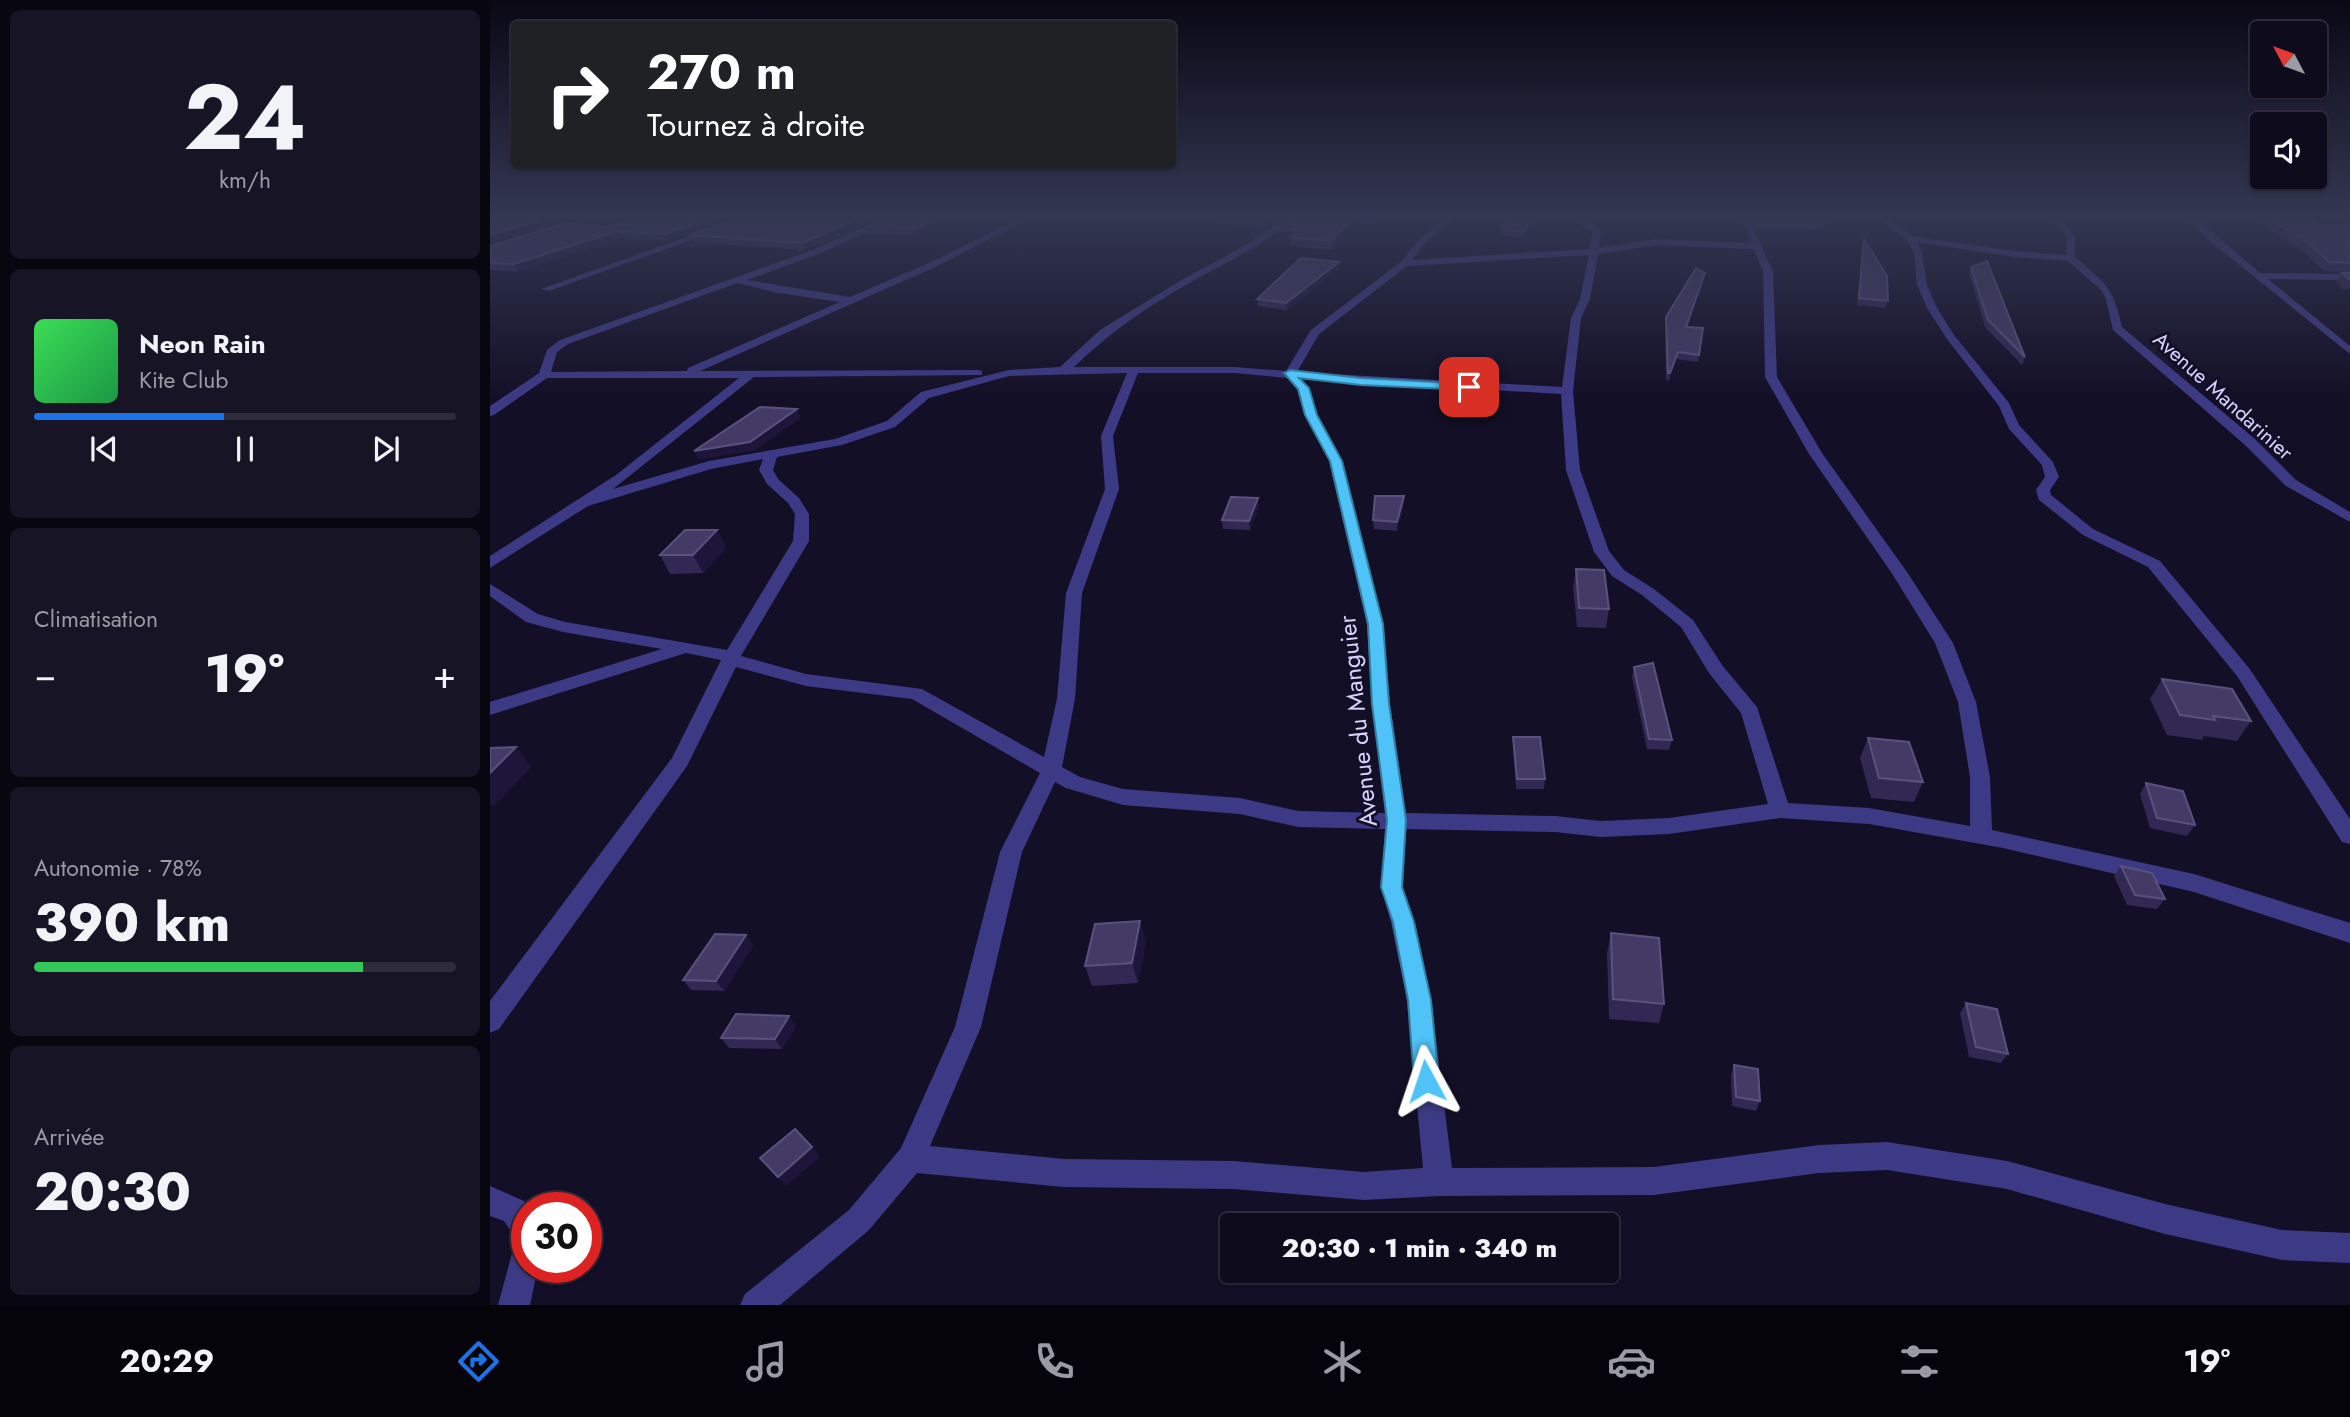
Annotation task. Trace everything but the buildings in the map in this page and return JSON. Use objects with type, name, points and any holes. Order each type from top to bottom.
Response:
[{"type":"street","points":[[546,289],[583,276]]},
{"type":"street","points":[[490,412],[544,375],[552,350],[564,342],[747,276]]},
{"type":"street","points":[[687,372],[906,276]]},
{"type":"street","points":[[1062,372],[1104,332],[1197,276]]},
{"type":"street","points":[[1290,373],[1315,332],[1388,276]]},
{"type":"street","points":[[1588,276],[1585,299],[1576,318],[1567,391],[1573,470],[1602,552],[1618,573],[1648,592],[1687,624],[1715,669],[1750,711],[1780,810]]},
{"type":"street","points":[[1768,276],[1771,377],[1816,454],[1899,572],[1944,643],[1967,702],[1980,777],[1981,836]]},
{"type":"street","points":[[1922,276],[1923,289],[1937,316],[1961,352],[2007,409],[2013,427],[2037,450],[2052,472],[2052,478],[2043,490],[2044,497],[2088,532],[2154,564],[2244,672],[2350,836]]},
{"type":"street","name":"Avenue Mandarinier","points":[[2091,276],[2105,288],[2111,299],[2117,328],[2249,442],[2267,463],[2291,483],[2350,518]]},
{"type":"street","points":[[2258,276],[2350,277]]},
{"type":"street","points":[[2258,276],[2350,351]]},
{"type":"street","points":[[735,280],[778,290],[850,300]]},
{"type":"street","points":[[544,375],[687,372],[1009,373],[1133,369],[1290,373],[1389,383],[1567,391]]},
{"type":"street","points":[[756,1305],[859,1220],[911,1158],[968,1027],[1011,852],[1051,770],[1066,699],[1074,593],[1112,489],[1107,436],[1133,369]]},
{"type":"street","points":[[582,503],[709,465],[807,449],[870,432],[891,424],[925,395],[1009,373]]},
{"type":"street","name":"Avenue du Manguier","points":[[1290,373],[1303,388],[1311,415],[1336,461],[1375,624],[1381,704],[1396,820],[1392,887],[1403,922],[1419,1000],[1439,1182]]},
{"type":"street","points":[[490,563],[621,478],[751,374]]},
{"type":"street","points":[[490,1021],[680,761],[731,658],[801,541],[802,514],[794,501],[772,481],[766,470],[772,453]]},
{"type":"street","points":[[490,589],[532,618],[542,621],[719,653],[806,680],[916,692],[1073,783],[1123,797],[1240,806],[1298,819],[1555,824],[1601,829],[1669,826],[1780,810],[1869,816],[1981,836],[2194,883],[2350,933]]},
{"type":"street","points":[[490,709],[685,647]]},
{"type":"street","points":[[911,1158],[1063,1173],[1233,1175],[1364,1186],[1439,1182],[1654,1181],[1819,1158],[1887,1156],[2007,1175],[2165,1219],[2282,1245],[2350,1248]]},
{"type":"street","points":[[490,1201],[511,1210]]},
{"type":"street","points":[[514,1305],[519,1283]]},
{"type":"route","points":[[1426,1081],[1419,1000],[1403,922],[1392,887],[1392,850],[1396,820],[1381,704],[1375,624],[1336,461],[1311,415],[1303,388],[1290,373],[1361,381],[1469,387]]}]
